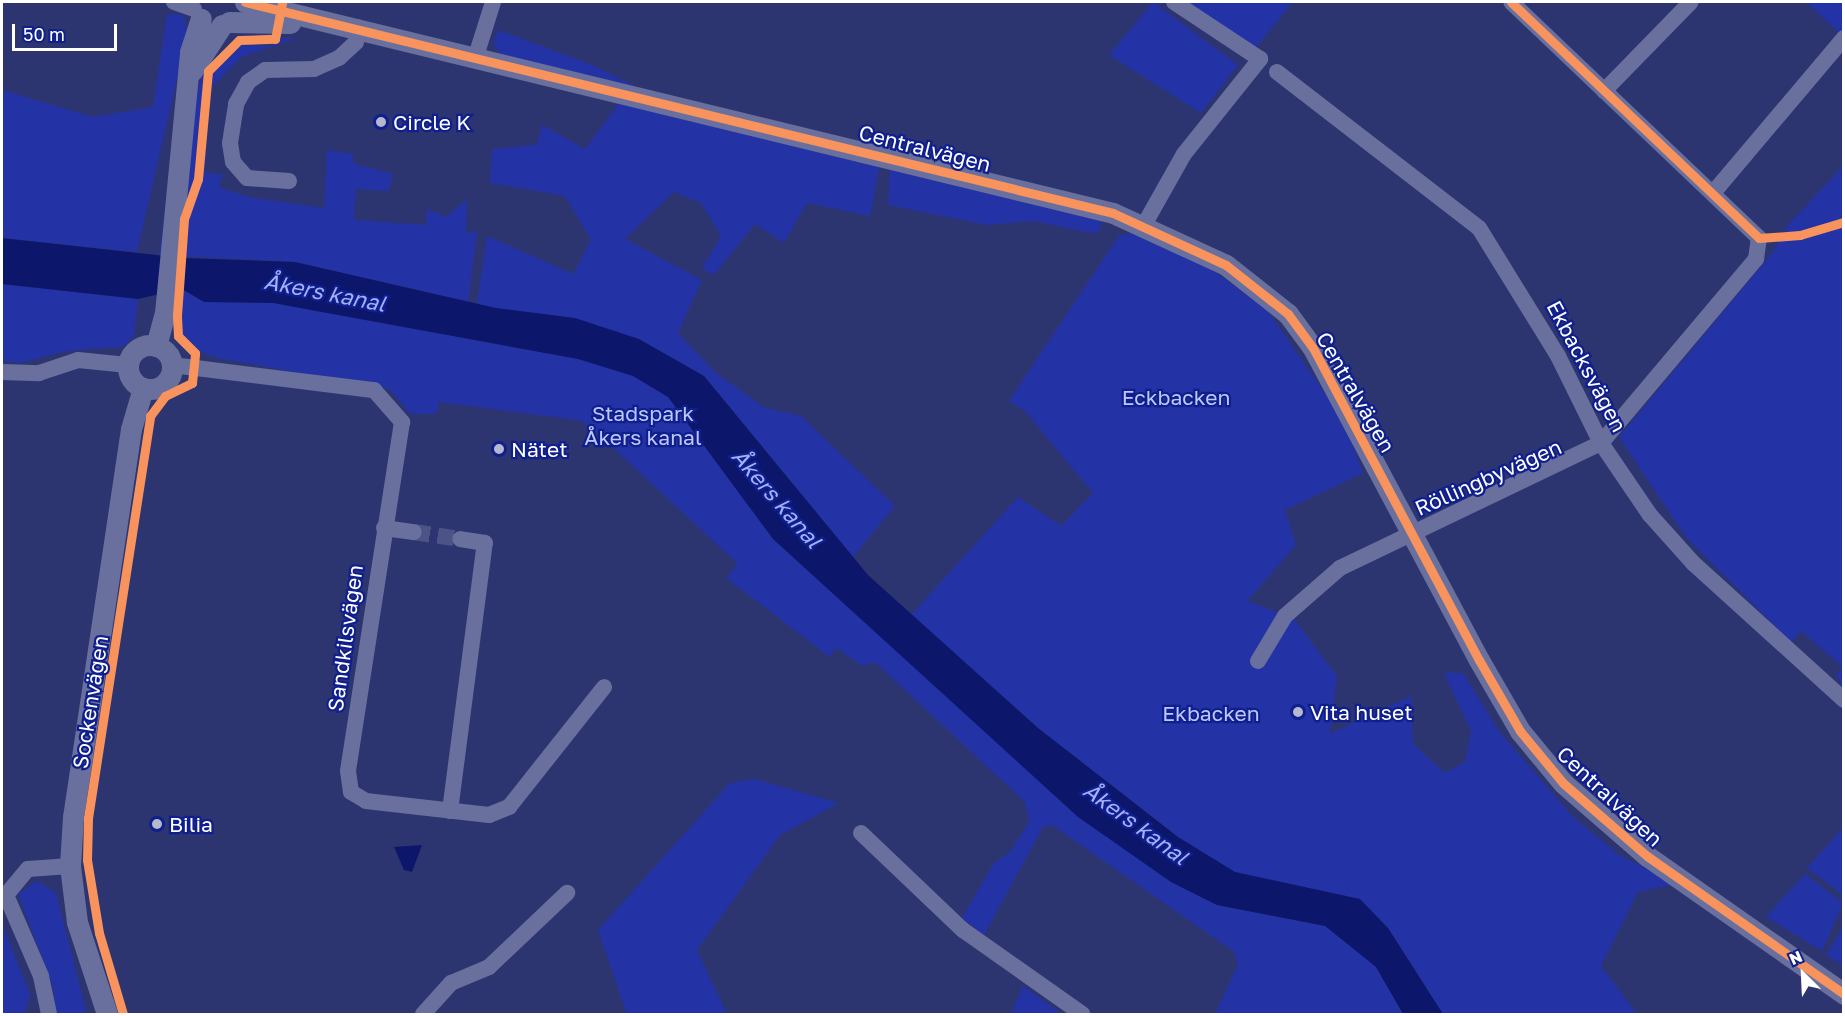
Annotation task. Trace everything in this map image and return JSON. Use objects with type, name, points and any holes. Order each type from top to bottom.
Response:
[{"type":"street","points":[[174,2],[226,24]]},
{"type":"street","points":[[190,74],[239,2]]},
{"type":"street","name":"Centralvägen","points":[[245,2],[323,22],[357,27],[1102,210],[1144,225],[1226,266],[1288,314],[1313,348],[1520,731],[1563,783],[1647,856],[1844,994]]},
{"type":"street","points":[[476,56],[493,2]]},
{"type":"street","points":[[1144,225],[1184,154],[1260,59],[1174,2]]},
{"type":"street","name":"Röllingbyvägen","points":[[1258,661],[1286,616],[1320,581],[1413,530],[1601,443],[1756,259],[1759,238],[1511,2]]},
{"type":"street","points":[[1604,91],[1691,2]]},
{"type":"street","points":[[156,345],[165,313],[173,215],[196,10]]},
{"type":"street","name":"Centralvägen","points":[[226,24],[323,22]]},
{"type":"street","points":[[289,181],[247,178],[233,162],[230,143],[237,104],[248,82],[265,70],[314,69],[339,58],[356,42],[357,27]]},
{"type":"street","points":[[1713,193],[1844,38]]},
{"type":"street","name":"Ekbacksvägen","points":[[1277,72],[1479,228],[1558,356],[1601,443],[1650,514],[1693,562],[1844,700]]},
{"type":"street","points":[[156,345],[172,365],[164,384],[143,388],[130,378],[128,365],[138,349],[156,345]]},
{"type":"street","points":[[2,372],[39,373],[78,360],[128,365]]},
{"type":"street","name":"Sandkilsvägen","points":[[172,365],[374,390],[402,422],[348,771],[351,792],[366,801],[489,815],[509,807],[604,687]]},
{"type":"street","name":"Sockenvägen","points":[[107,1014],[77,922],[70,866],[81,753],[131,429],[143,388]]},
{"type":"street","points":[[384,528],[414,532]]},
{"type":"street","points":[[450,811],[485,543],[460,539]]},
{"type":"street","points":[[861,833],[963,930],[1082,1014]]},
{"type":"street","points":[[49,1014],[41,976],[6,896],[28,869],[70,866]]},
{"type":"street","points":[[423,1014],[452,983],[497,960],[567,893]]},
{"type":"green space","points":[[1153,2],[1238,65],[1201,113],[1109,55]]},
{"type":"green space","points":[[1185,2],[1293,2],[1254,50]]},
{"type":"green space","points":[[1806,2],[1843,2],[1843,30],[1840,33]]},
{"type":"green space","points":[[167,14],[183,15],[188,31],[137,252],[2,238],[2,90],[93,117],[153,107]]},
{"type":"green space","points":[[499,30],[592,65],[637,87],[500,54],[493,43]]},
{"type":"green space","points":[[282,38],[296,38],[241,57],[209,90],[205,173],[223,174],[219,187],[249,197],[324,208],[327,150],[353,154],[354,164],[393,174],[389,191],[356,189],[354,220],[426,225],[427,209],[446,217],[467,199],[466,233],[477,231],[468,302],[295,262],[159,255],[172,163],[206,64],[242,45],[270,46]]},
{"type":"green space","points":[[620,102],[880,165],[870,216],[807,203],[784,243],[755,224],[714,275],[702,268],[721,236],[701,203],[674,192],[625,239],[702,280],[678,333],[716,373],[765,408],[801,416],[895,506],[853,557],[704,376],[477,303],[487,236],[573,274],[591,240],[565,196],[490,183],[492,149],[537,145],[542,125],[585,149]]},
{"type":"green space","points":[[890,166],[1105,217],[1097,234],[1034,221],[987,225],[888,205]]},
{"type":"green space","points":[[1843,166],[1843,667],[1801,631],[1791,642],[1686,537],[1619,437],[1773,252],[1788,225]]},
{"type":"green space","points":[[1131,233],[1206,265],[1267,310],[1343,419],[1363,473],[1285,510],[1296,545],[1247,601],[1293,618],[1337,676],[1330,734],[1411,696],[1413,744],[1445,773],[1465,762],[1471,731],[1444,673],[1463,673],[1498,730],[1573,817],[1619,855],[1676,884],[1638,892],[1601,966],[1637,1014],[1443,1014],[1388,928],[1235,872],[1178,837],[1038,728],[911,615],[1018,497],[1061,526],[1093,493],[1025,411],[1009,401],[1118,237]]},
{"type":"green space","points":[[2,284],[138,299],[134,336],[123,347],[66,351],[20,363],[2,361]]},
{"type":"green space","name":"Stadspark Åkers kanal","points":[[182,289],[204,302],[273,303],[578,359],[633,376],[668,397],[773,539],[1078,816],[1171,882],[1217,905],[1325,926],[1349,940],[1376,967],[1403,1014],[1215,1014],[1238,964],[1233,951],[1052,825],[1043,827],[984,935],[962,918],[994,863],[1010,852],[1029,822],[1025,802],[875,662],[863,666],[836,648],[830,657],[726,578],[738,564],[591,427],[578,420],[439,402],[436,414],[411,414],[389,389],[217,358],[187,346],[178,334]]},
{"type":"green space","points":[[1843,667],[1843,684],[1836,676]]},
{"type":"green space","points":[[755,779],[839,803],[780,835],[697,950],[727,1014],[627,1014],[598,930],[730,783]]},
{"type":"green space","points":[[1843,828],[1843,895],[1807,868]]},
{"type":"green space","points":[[1805,874],[1843,903],[1822,951],[1766,917]]},
{"type":"green space","points":[[37,881],[56,893],[87,1014],[56,1014],[53,986],[18,894]]},
{"type":"green space","points":[[2,924],[30,994],[25,1014],[2,1014]]},
{"type":"green space","points":[[1843,927],[1843,965],[1826,955]]},
{"type":"green space","points":[[1023,986],[1062,1014],[1011,1014]]},
{"type":"water","name":"Åkers kanal","points":[[2,238],[184,258],[295,262],[496,308],[575,318],[639,339],[704,376],[868,575],[1038,728],[1178,837],[1235,872],[1360,899],[1388,928],[1443,1014],[1403,1014],[1376,967],[1325,926],[1217,905],[1171,882],[1078,817],[773,539],[668,397],[633,376],[578,359],[273,303],[204,302],[182,289],[138,299],[2,284]]},
{"type":"water","points":[[422,845],[412,872],[404,870],[394,847]]},
{"type":"tunnel","points":[[414,532],[460,539]]},
{"type":"cycle path","points":[[245,2],[1113,213],[1226,265],[1288,314],[1313,348],[1479,660],[1520,731],[1563,783],[1647,856],[1844,994]]},
{"type":"cycle path","points":[[123,1014],[99,933],[87,860],[88,818],[150,416],[165,396],[192,383],[195,353],[178,336],[177,315],[184,219],[198,179],[208,71],[239,40],[275,39],[282,2]]},
{"type":"cycle path","points":[[1511,2],[1759,238],[1800,235],[1844,222]]},
{"type":"place","name":"Circle K","points":[[381,122]]},
{"type":"place","name":"Nätet","points":[[499,449]]},
{"type":"place","name":"Vita huset","points":[[1298,712]]},
{"type":"place","name":"Bilia","points":[[157,824]]},
{"type":"park label","name":"Eckbacken","points":[[1176,397]]},
{"type":"park label","name":"Ekbacken","points":[[1211,713]]}]
